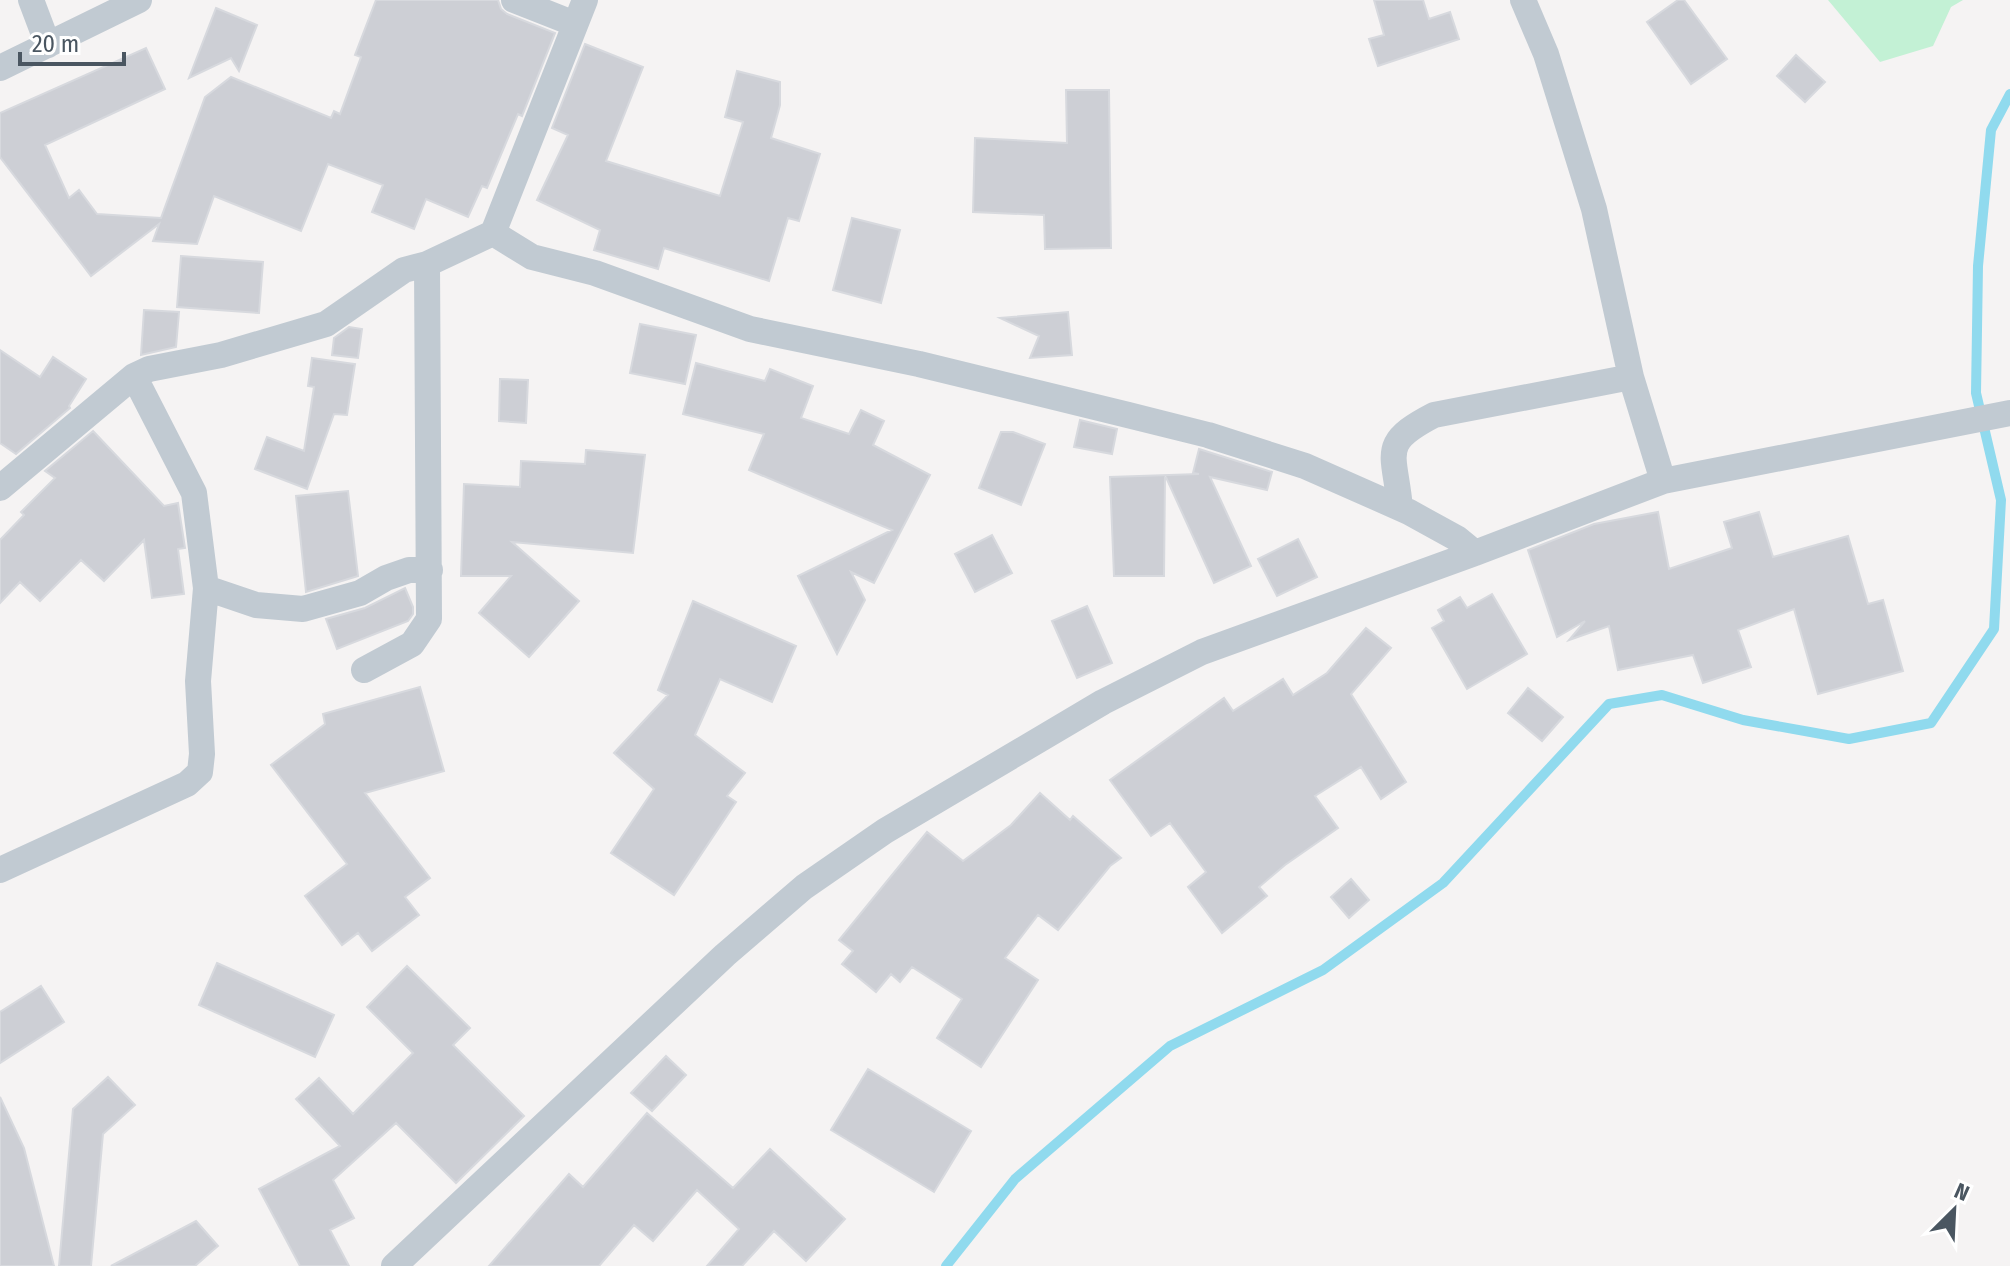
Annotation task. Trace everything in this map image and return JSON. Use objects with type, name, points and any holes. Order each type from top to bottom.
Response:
[{"type":"street","points":[[31,0],[48,45]]},
{"type":"street","points":[[0,68],[139,0]]},
{"type":"street","points":[[0,488],[134,376],[149,369],[221,355],[326,324],[404,270],[427,264],[493,233],[580,12],[514,0]]},
{"type":"street","points":[[1523,0],[1546,54],[1594,209],[1631,377],[1663,481]]},
{"type":"street","points":[[493,233],[532,257],[595,273],[750,329],[919,364],[1208,435],[1305,466],[1400,508],[1458,539],[1475,553]]},
{"type":"street","points":[[364,670],[412,644],[429,619],[427,264]]},
{"type":"street","points":[[0,870],[187,784],[200,772],[198,681],[206,588],[194,493],[134,376]]},
{"type":"street","points":[[1400,508],[1394,452],[1402,433],[1411,427],[1434,415],[1631,377]]},
{"type":"street","points":[[394,1266],[725,955],[804,887],[885,831],[1103,702],[1202,652],[1663,481],[2010,413]]},
{"type":"street","points":[[206,588],[256,605],[303,609],[360,593],[386,578],[409,570],[430,570]]},
{"type":"green space","points":[[1828,0],[1963,0],[1951,7],[1933,46],[1880,62]]},
{"type":"building","points":[[376,0],[498,0],[507,14],[555,33],[522,116],[518,114],[487,188],[482,186],[468,217],[426,199],[414,229],[372,212],[383,185],[328,164],[301,231],[214,196],[197,244],[153,241],[159,224],[91,276],[0,157],[0,113],[146,48],[165,89],[45,145],[69,198],[79,190],[97,214],[161,218],[205,97],[231,77],[331,118],[334,111],[340,114],[361,57],[355,55]]},
{"type":"building","points":[[1374,0],[1423,0],[1429,19],[1450,12],[1459,39],[1378,66],[1369,39],[1384,35]]},
{"type":"building","points":[[1678,0],[1684,0],[1727,59],[1691,84],[1647,22]]},
{"type":"building","points":[[216,8],[257,25],[239,71],[231,58],[189,78]]},
{"type":"building","points":[[585,44],[643,67],[606,161],[720,196],[743,122],[725,117],[737,71],[780,82],[780,105],[771,138],[820,154],[799,221],[788,218],[769,281],[664,248],[658,269],[594,250],[600,230],[537,200],[568,135],[552,128]]},
{"type":"building","points":[[1796,55],[1825,82],[1805,102],[1777,76]]},
{"type":"building","points":[[1066,90],[1109,90],[1111,248],[1045,249],[1044,215],[973,212],[975,138],[1067,143]]},
{"type":"building","points":[[852,218],[900,230],[881,303],[833,290]]},
{"type":"building","points":[[181,256],[263,262],[259,313],[177,307]]},
{"type":"building","points":[[144,310],[179,312],[176,347],[141,355]]},
{"type":"building","points":[[1068,312],[1072,355],[1030,358],[1039,336],[1000,318]]},
{"type":"building","points":[[640,324],[696,335],[685,384],[630,373]]},
{"type":"building","points":[[349,327],[362,329],[358,358],[332,355],[334,338]]},
{"type":"building","points":[[0,350],[40,377],[53,357],[86,379],[70,408],[16,454],[0,443]]},
{"type":"building","points":[[312,358],[355,364],[347,415],[334,414],[307,489],[255,469],[267,437],[304,451],[314,387],[308,386]]},
{"type":"building","points":[[696,363],[765,381],[770,369],[813,386],[801,418],[849,434],[861,410],[884,421],[873,445],[930,475],[874,583],[851,572],[865,600],[837,654],[798,576],[892,530],[749,470],[764,434],[683,414]]},
{"type":"building","points":[[500,379],[528,380],[526,423],[499,421]]},
{"type":"building","points":[[1080,420],[1117,429],[1112,454],[1074,447]]},
{"type":"building","points":[[93,431],[164,506],[178,503],[185,548],[178,549],[184,594],[152,598],[144,540],[104,581],[81,560],[40,601],[20,582],[0,603],[0,540],[24,515],[21,512],[55,478],[45,471]]},
{"type":"building","points":[[1001,432],[1013,432],[1045,444],[1021,505],[979,488]]},
{"type":"building","points":[[1199,449],[1272,472],[1267,490],[1210,477],[1251,566],[1214,583],[1165,475],[1199,474],[1193,473]]},
{"type":"building","points":[[586,450],[645,455],[633,553],[512,542],[579,601],[529,657],[479,613],[511,576],[461,576],[464,484],[520,487],[521,461],[585,464]]},
{"type":"building","points":[[1165,475],[1164,576],[1114,576],[1110,477]]},
{"type":"building","points":[[348,491],[358,576],[306,592],[296,496]]},
{"type":"building","points":[[1658,512],[1669,569],[1732,548],[1724,522],[1759,512],[1773,557],[1848,536],[1868,604],[1883,600],[1903,671],[1818,694],[1794,609],[1738,630],[1751,667],[1703,683],[1693,655],[1618,670],[1609,626],[1569,640],[1585,621],[1557,637],[1528,550],[1594,524]]},
{"type":"building","points":[[992,535],[1012,573],[975,592],[955,554]]},
{"type":"building","points":[[1298,539],[1317,577],[1277,596],[1258,559]]},
{"type":"building","points":[[405,588],[413,607],[408,621],[337,649],[326,619],[365,608]]},
{"type":"building","points":[[1492,594],[1527,654],[1467,689],[1432,628],[1444,621],[1438,610],[1460,597],[1467,608]]},
{"type":"building","points":[[693,601],[796,646],[772,702],[720,679],[695,735],[745,773],[727,796],[736,802],[674,895],[611,853],[654,789],[614,753],[668,695],[658,690]]},
{"type":"building","points":[[1087,606],[1112,663],[1077,678],[1052,621]]},
{"type":"building","points":[[1366,628],[1391,648],[1351,694],[1406,782],[1381,799],[1361,767],[1315,796],[1338,828],[1259,887],[1267,896],[1222,933],[1188,887],[1206,872],[1170,823],[1151,836],[1110,780],[1224,698],[1233,711],[1283,679],[1293,695],[1327,673]]},
{"type":"building","points":[[420,687],[444,771],[365,793],[430,878],[405,897],[419,915],[372,951],[358,933],[342,945],[305,896],[347,864],[271,765],[325,724],[323,714]]},
{"type":"building","points":[[1528,688],[1563,717],[1542,741],[1508,713]]},
{"type":"building","points":[[1040,793],[1070,820],[1073,816],[1121,858],[1110,866],[1058,930],[1038,915],[1005,958],[1038,980],[981,1067],[937,1038],[962,999],[912,967],[900,982],[891,974],[876,992],[842,964],[853,951],[839,940],[927,832],[963,861],[1011,825]]},
{"type":"building","points":[[1351,879],[1369,900],[1349,918],[1331,897]]},
{"type":"building","points":[[217,963],[334,1015],[315,1057],[199,1005]]},
{"type":"building","points":[[407,966],[470,1028],[453,1045],[524,1116],[456,1183],[396,1123],[333,1180],[354,1218],[330,1230],[349,1266],[300,1266],[259,1189],[340,1146],[296,1099],[319,1078],[353,1114],[413,1053],[367,1007]]},
{"type":"building","points":[[41,986],[64,1022],[0,1063],[0,1012]]},
{"type":"building","points":[[666,1056],[686,1075],[652,1111],[631,1093]]},
{"type":"building","points":[[868,1069],[971,1131],[934,1192],[831,1130]]},
{"type":"building","points":[[108,1077],[135,1105],[103,1134],[91,1266],[59,1266],[73,1109]]},
{"type":"building","points":[[0,1097],[24,1148],[54,1266],[0,1266]]},
{"type":"building","points":[[647,1113],[733,1188],[770,1149],[845,1219],[806,1261],[774,1231],[742,1266],[707,1266],[739,1229],[697,1190],[653,1241],[634,1225],[599,1266],[489,1266],[569,1174],[583,1187]]},
{"type":"building","points":[[196,1221],[218,1246],[195,1266],[111,1266]]},
{"type":"waterway","points":[[946,1266],[1015,1179],[1170,1046],[1323,970],[1443,883],[1609,704],[1662,695],[1743,720],[1849,739],[1931,723],[1994,629],[2001,500],[1976,393],[1978,266],[1991,130],[2010,94]]}]
